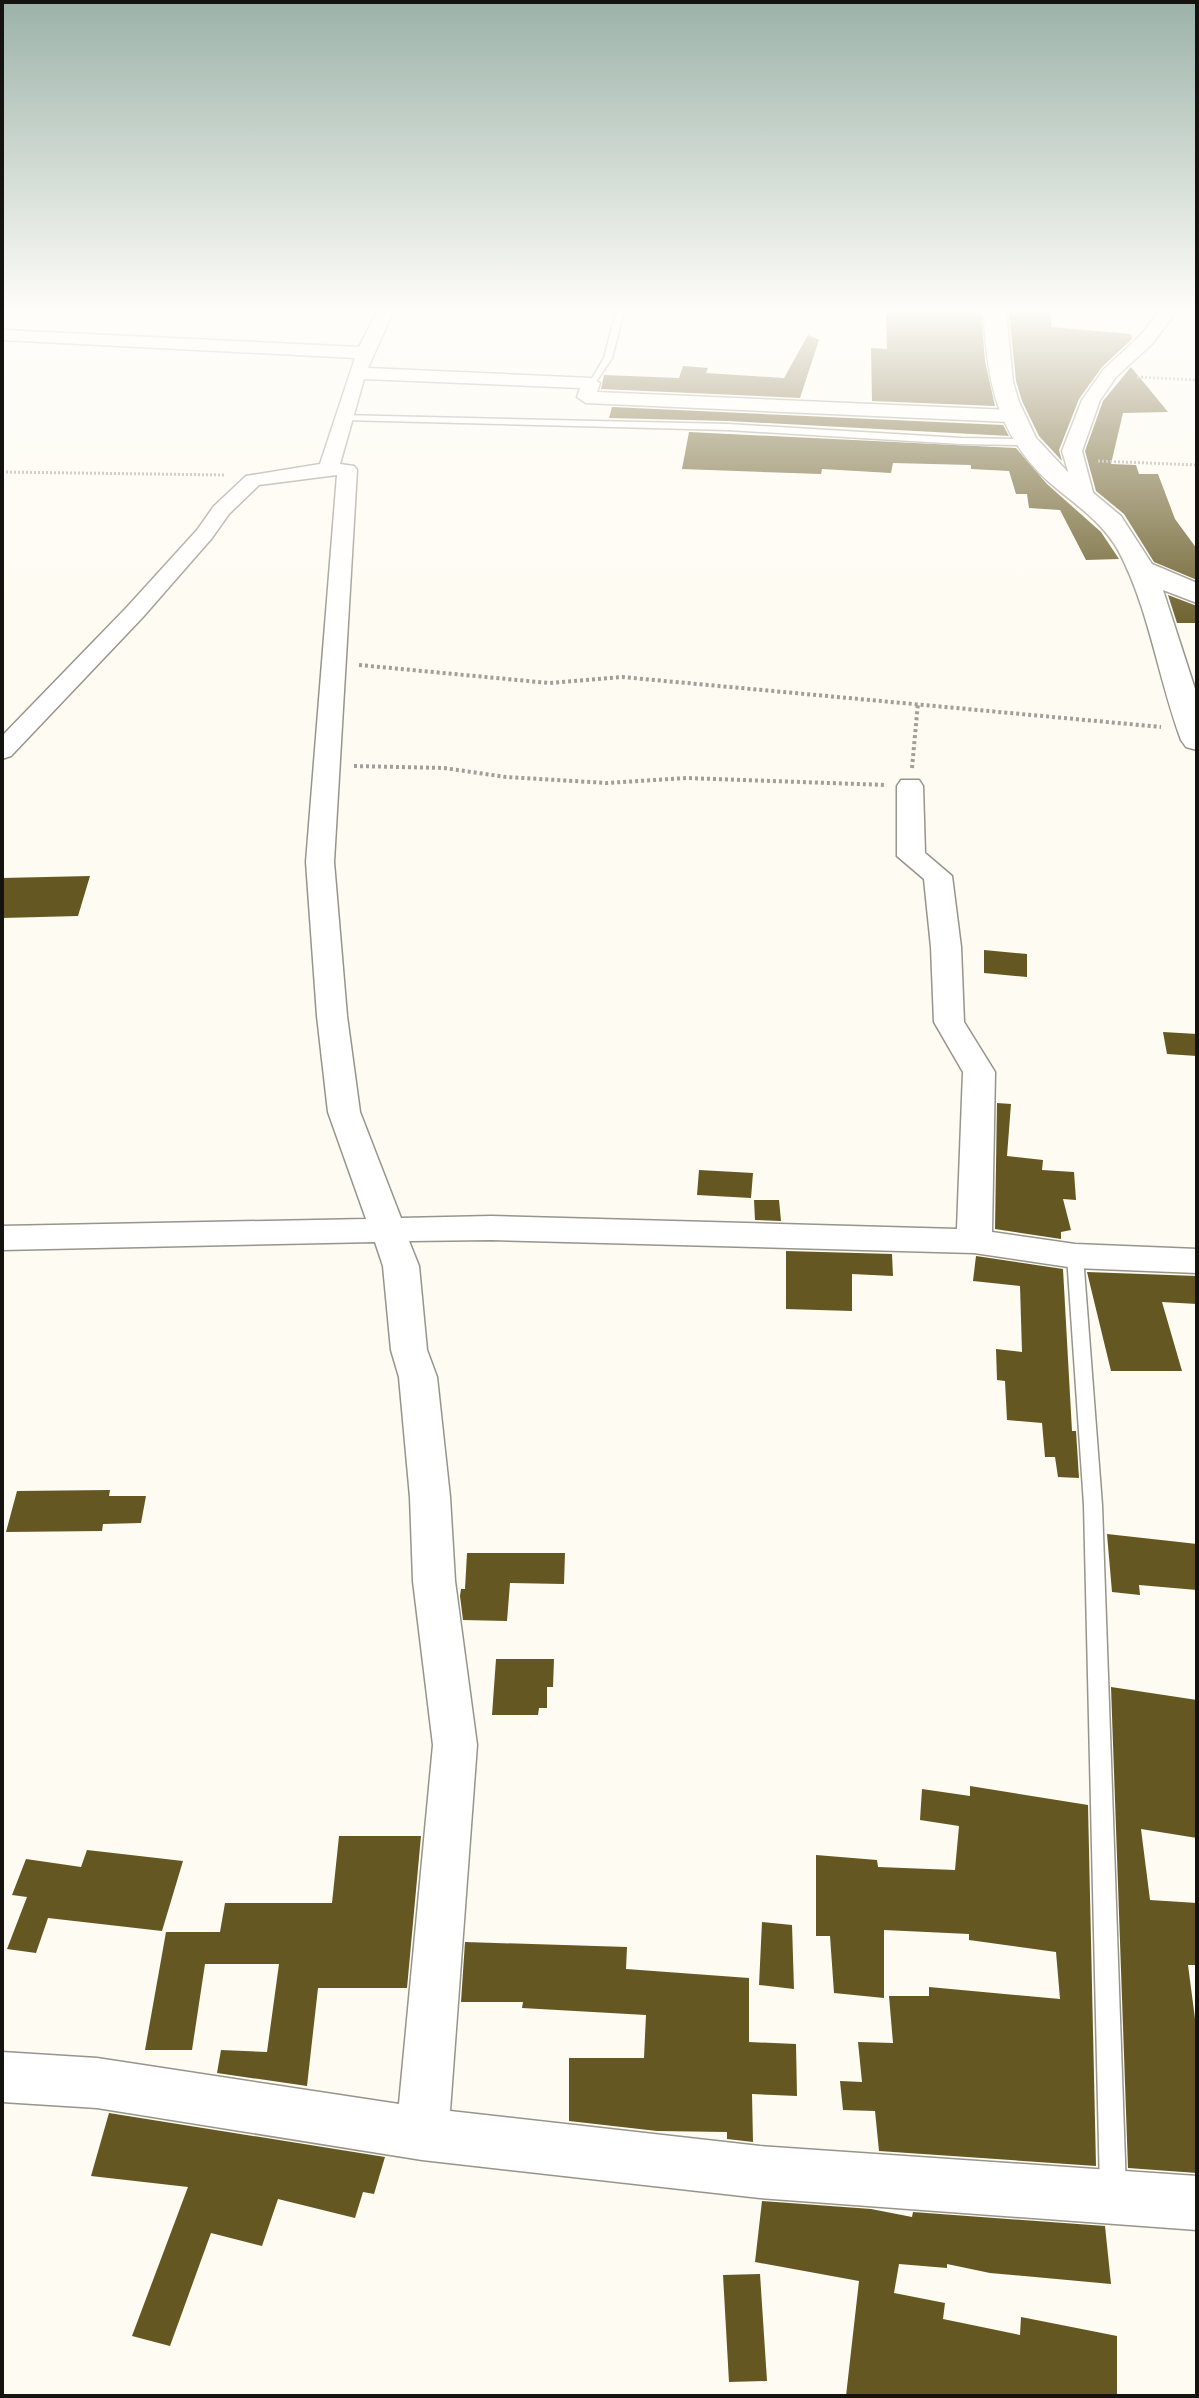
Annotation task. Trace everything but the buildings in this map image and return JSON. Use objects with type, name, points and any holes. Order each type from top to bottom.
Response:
[{"type":"main road","points":[[1015,424],[1041,462],[1117,528],[1140,569],[1195,735]]},
{"type":"main road","points":[[1140,569],[1197,594]]},
{"type":"street","points":[[328,469],[338,449],[342,424]]},
{"type":"street","points":[[1081,424],[1072,451],[1085,500]]},
{"type":"street","points":[[2,751],[205,534],[221,510],[253,480],[328,469],[347,470],[320,862],[344,1112],[391,1231],[401,1266],[409,1350],[418,1377],[430,1497],[434,1581],[455,1745],[422,2134]]},
{"type":"street","points":[[910,786],[911,856],[938,876],[946,947],[949,1022],[979,1072],[974,1241]]},
{"type":"street","points":[[2,1238],[507,1229],[974,1241],[1075,1256],[1197,1261]]},
{"type":"street","points":[[2,2077],[97,2083],[422,2134],[760,2172],[1197,2203]]},
{"type":"lane","points":[[609,424],[1025,442]]},
{"type":"lane","points":[[1075,1256],[1093,1505],[1113,2199]]},
{"type":"path","points":[[1074,461],[1197,465]]},
{"type":"path","points":[[2,472],[267,476]]},
{"type":"path","points":[[334,662],[549,683],[622,677],[918,703],[1195,735]]},
{"type":"path","points":[[325,765],[444,768],[506,777],[607,783],[686,778],[910,786],[918,703]]}]
